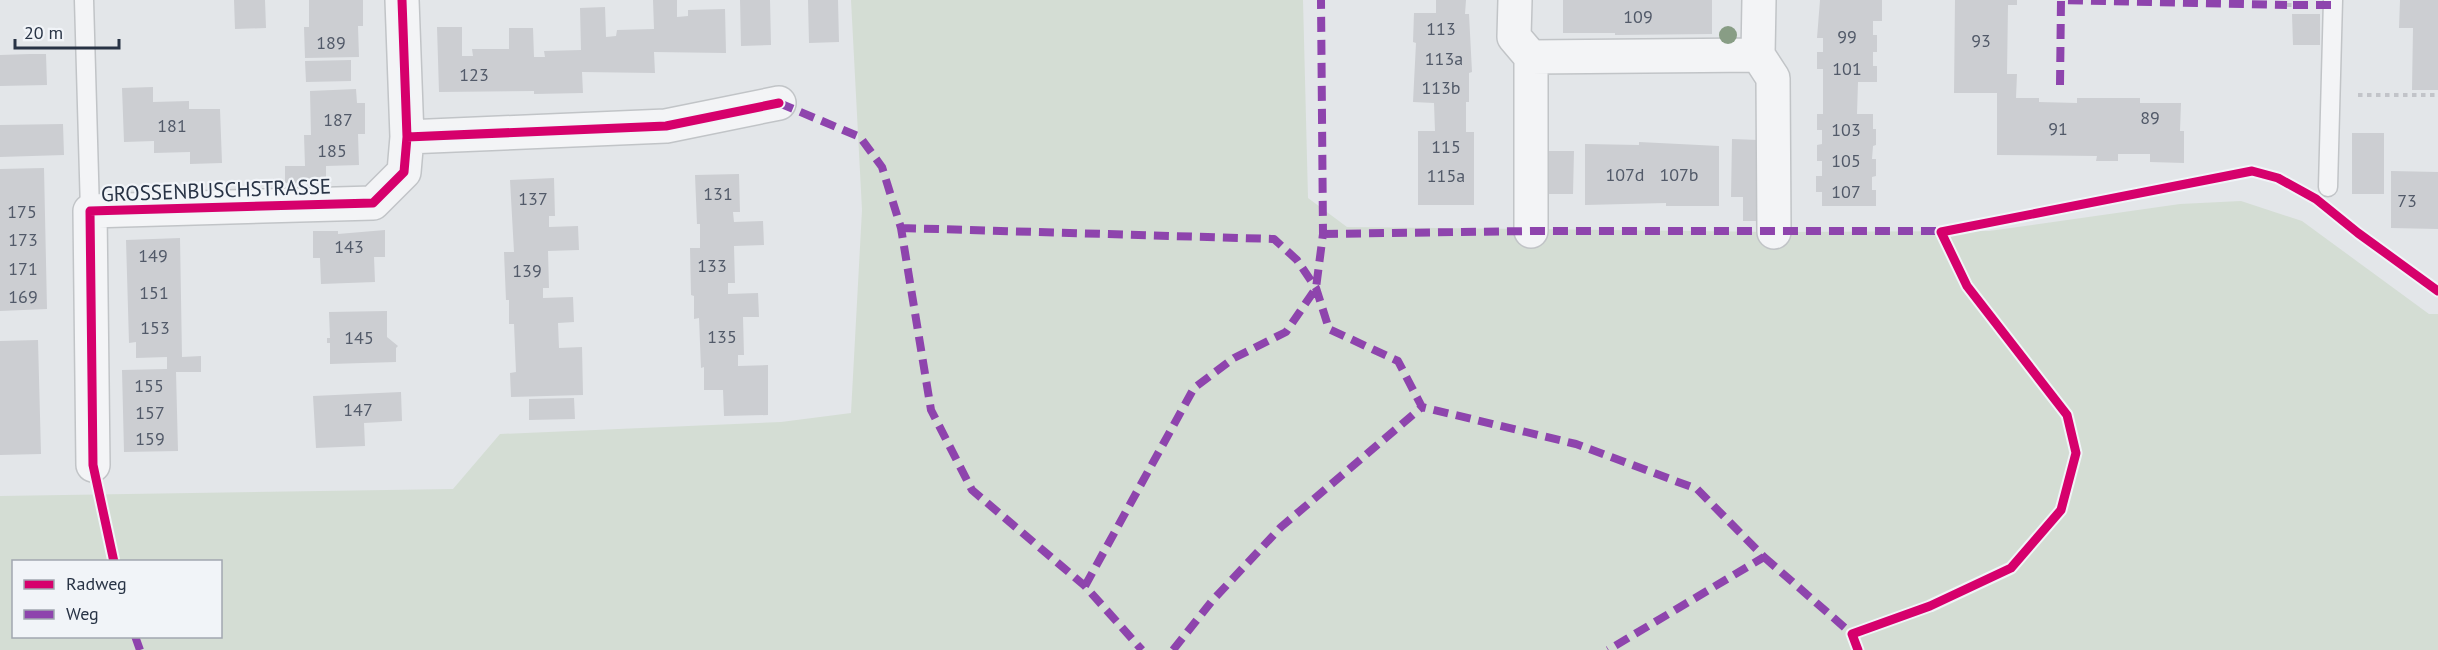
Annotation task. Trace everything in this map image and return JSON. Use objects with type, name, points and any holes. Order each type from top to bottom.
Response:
[{"type":"street","name":"GROSSENBUSCHSTRASSE","points":[[93,465],[90,211],[373,203],[404,172],[407,137],[402,0]]},
{"type":"street","points":[[1515,0],[1514,37],[1531,57],[1531,231]]},
{"type":"street","points":[[1758,0],[1758,56],[1773,78],[1774,232]]},
{"type":"street","points":[[1531,57],[1758,56]]},
{"type":"street","points":[[407,137],[666,126],[779,103]]},
{"type":"lane","points":[[84,0],[90,211]]},
{"type":"lane","points":[[2328,187],[2333,0]]},
{"type":"path","points":[[2287,5],[2293,5]]},
{"type":"path","points":[[2331,96],[2438,95]]},
{"type":"shaded area","points":[[851,0],[1303,0],[1308,198],[1347,227],[1774,232],[1989,231],[2180,204],[2241,201],[2302,221],[2429,314],[2438,314],[2438,650],[0,650],[0,496],[453,489],[500,434],[781,422],[851,413],[862,210]]},
{"type":"building","points":[[234,0],[265,0],[266,28],[235,29]]},
{"type":"building","points":[[309,0],[363,0],[363,26],[358,26],[359,57],[305,58],[304,27],[309,27]]},
{"type":"building","points":[[653,0],[677,0],[677,17],[688,16],[688,10],[725,9],[726,53],[654,52],[655,73],[582,72],[583,93],[439,92],[437,27],[462,27],[462,56],[473,56],[472,49],[509,49],[509,28],[533,28],[534,57],[545,57],[544,51],[581,50],[580,8],[605,7],[606,37],[616,36],[617,30],[654,29]]},
{"type":"building","points":[[740,0],[770,0],[771,45],[741,46]]},
{"type":"building","points":[[808,0],[838,0],[839,42],[809,43]]},
{"type":"building","points":[[1436,0],[1466,0],[1465,14],[1469,14],[1472,72],[1469,73],[1469,102],[1466,102],[1466,132],[1474,132],[1474,205],[1418,205],[1418,131],[1435,131],[1434,103],[1413,102],[1416,43],[1413,42],[1414,13],[1436,13]]},
{"type":"building","points":[[1563,0],[1712,0],[1712,34],[1563,33]]},
{"type":"building","points":[[1820,0],[1882,0],[1882,21],[1873,21],[1873,35],[1877,35],[1877,52],[1873,52],[1873,66],[1877,66],[1877,82],[1858,82],[1857,114],[1873,114],[1876,145],[1873,146],[1872,159],[1876,159],[1876,176],[1872,177],[1872,190],[1876,190],[1876,206],[1822,206],[1822,192],[1816,192],[1816,176],[1822,176],[1822,161],[1817,161],[1817,145],[1822,144],[1822,130],[1817,130],[1817,114],[1823,114],[1823,69],[1817,69],[1817,52],[1823,52],[1823,38],[1817,38]]},
{"type":"building","points":[[1955,0],[2017,0],[2017,5],[2008,5],[2007,74],[2017,74],[2016,98],[2039,98],[2039,102],[2077,103],[2077,98],[2140,98],[2140,103],[2181,103],[2180,131],[2184,131],[2184,163],[2150,162],[2150,154],[2118,154],[2118,161],[2096,161],[2097,156],[1997,155],[1997,93],[1954,93]]},
{"type":"building","points":[[2400,0],[2438,0],[2438,90],[2412,90],[2413,28],[2399,28]]},
{"type":"building","points":[[2292,14],[2320,14],[2320,45],[2293,45]]},
{"type":"building","points":[[46,54],[47,85],[0,86],[0,55]]},
{"type":"building","points":[[351,60],[351,81],[306,82],[305,61]]},
{"type":"building","points":[[153,87],[153,102],[189,101],[189,109],[220,109],[222,163],[190,164],[190,152],[154,153],[154,141],[124,142],[122,88]]},
{"type":"building","points":[[356,89],[357,103],[365,103],[365,134],[358,134],[359,165],[326,166],[326,182],[285,183],[285,166],[305,166],[304,135],[311,135],[310,91]]},
{"type":"building","points":[[63,124],[64,155],[0,157],[0,125]]},
{"type":"building","points":[[2352,133],[2384,133],[2384,194],[2352,194]]},
{"type":"building","points":[[1732,139],[1759,140],[1759,221],[1743,221],[1743,197],[1731,197]]},
{"type":"building","points":[[1639,142],[1719,146],[1719,206],[1666,206],[1666,203],[1585,205],[1585,144],[1639,145]]},
{"type":"building","points":[[1545,151],[1574,151],[1573,194],[1544,194]]},
{"type":"building","points":[[44,168],[47,309],[0,311],[0,169]]},
{"type":"building","points":[[2391,171],[2438,172],[2438,229],[2391,228]]},
{"type":"building","points":[[739,174],[740,212],[733,212],[734,222],[763,221],[764,245],[734,246],[735,283],[728,283],[728,294],[758,293],[759,317],[743,317],[744,355],[738,355],[738,366],[768,365],[768,415],[724,416],[723,390],[704,390],[699,318],[694,319],[694,296],[691,295],[690,248],[700,248],[695,175]]},
{"type":"building","points":[[554,178],[555,216],[549,216],[549,227],[578,226],[579,250],[548,251],[549,288],[543,288],[543,298],[573,297],[574,322],[558,323],[559,348],[582,347],[583,395],[511,397],[510,373],[516,372],[514,324],[509,324],[504,252],[514,252],[510,180]]},
{"type":"building","points":[[385,230],[385,257],[374,257],[375,282],[321,284],[320,258],[313,258],[313,231],[338,231],[338,234]]},
{"type":"building","points":[[180,238],[182,357],[201,356],[201,372],[176,372],[178,451],[124,452],[122,370],[167,369],[167,357],[136,358],[136,342],[129,343],[126,240]]},
{"type":"building","points":[[387,311],[387,337],[398,346],[396,362],[330,364],[330,343],[327,343],[327,338],[330,338],[329,312]]},
{"type":"building","points":[[38,340],[41,454],[0,455],[0,341]]},
{"type":"building","points":[[401,392],[402,421],[364,423],[365,446],[316,448],[313,396]]},
{"type":"building","points":[[574,398],[575,419],[529,420],[529,399]]},
{"type":"marked path","points":[[1085,586],[1194,388],[1234,358],[1286,332],[1316,288],[1323,234],[1321,0]]},
{"type":"marked path","points":[[2060,85],[2061,0],[2287,5]]},
{"type":"marked path","points":[[2293,5],[2333,5]]},
{"type":"marked path","points":[[779,103],[860,137],[882,167],[901,228],[931,410],[972,490],[1085,586],[1142,650]]},
{"type":"marked path","points":[[901,228],[1274,239],[1297,260],[1316,288],[1329,329],[1398,361],[1422,407],[1576,444],[1697,489],[1764,557],[1608,650]]},
{"type":"marked path","points":[[1323,234],[1531,231],[1944,231]]},
{"type":"marked path","points":[[1173,650],[1212,601],[1281,527],[1422,407]]},
{"type":"marked path","points":[[1764,557],[1852,634]]},
{"type":"marked path","points":[[136,638],[140,650]]},
{"type":"cycle path","points":[[114,560],[93,465],[90,211],[373,203],[404,172],[407,137],[402,0]]},
{"type":"cycle path","points":[[407,137],[666,126],[779,103]]},
{"type":"cycle path","points":[[1858,650],[1852,634],[1930,606],[2011,568],[2061,510],[2076,453],[2067,415],[1967,286],[1941,232],[2252,171],[2278,178],[2316,199],[2358,233],[2438,291]]}]
